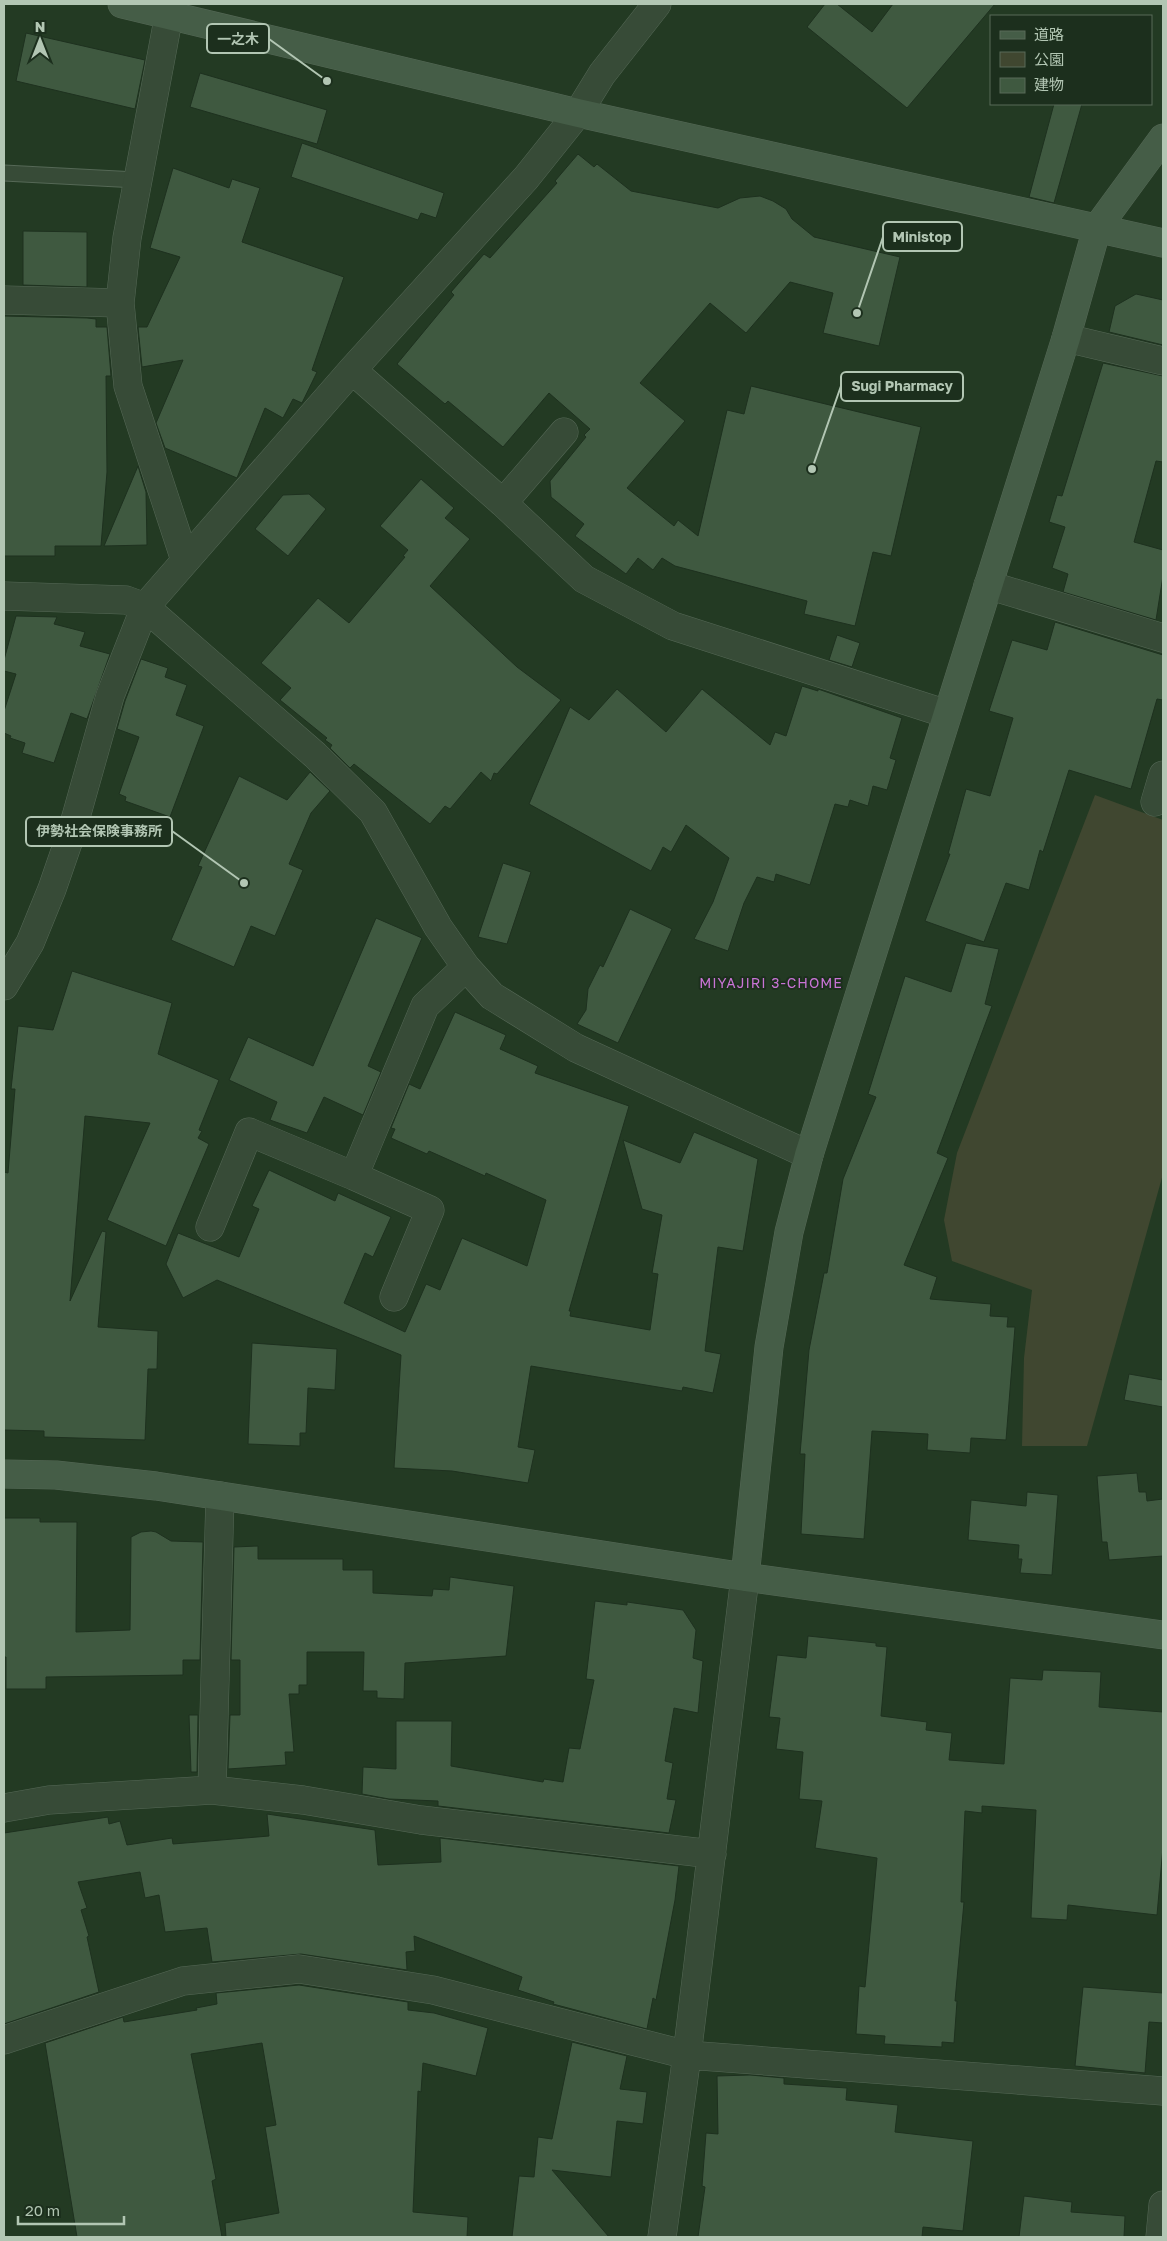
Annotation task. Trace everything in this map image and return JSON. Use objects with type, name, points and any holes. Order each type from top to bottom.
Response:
[{"type":"street","points":[[122,4],[170,9],[578,113],[1163,243]]},
{"type":"street","points":[[4,986],[30,943],[52,889],[72,830],[110,696],[145,606],[352,370],[526,178],[578,113],[602,74],[657,4]]},
{"type":"street","points":[[170,9],[127,238],[120,303],[128,386],[184,560]]},
{"type":"street","points":[[662,2237],[688,2055],[745,1578],[768,1347],[789,1232],[809,1155],[1066,338],[1097,228],[1163,138]]},
{"type":"street","points":[[4,300],[120,303]]},
{"type":"street","points":[[1066,338],[1163,361]]},
{"type":"street","points":[[352,370],[503,503],[584,579],[673,626],[947,714]]},
{"type":"street","points":[[503,503],[564,432]]},
{"type":"street","points":[[988,585],[1163,638]]},
{"type":"street","points":[[4,596],[126,600],[145,606],[315,756],[373,812],[438,927],[466,967],[492,996],[576,1048],[809,1155]]},
{"type":"street","points":[[1155,802],[1163,775]]},
{"type":"street","points":[[354,1176],[425,1006],[466,967]]},
{"type":"street","points":[[210,1228],[249,1132],[430,1210],[394,1297]]},
{"type":"street","points":[[4,1474],[66,1476],[156,1486],[745,1578],[1163,1635]]},
{"type":"street","points":[[212,1790],[220,1496]]},
{"type":"street","points":[[4,1808],[49,1800],[212,1790],[304,1800],[422,1820],[712,1854]]},
{"type":"street","points":[[4,2040],[183,1982],[299,1969],[433,1990],[688,2055],[1163,2091]]},
{"type":"street","points":[[1160,2237],[1163,2205]]},
{"type":"lane","points":[[4,173],[138,180]]},
{"type":"green space","points":[[1095,795],[1163,820],[1163,1174],[1087,1446],[1022,1446],[1024,1358],[1032,1290],[952,1261],[944,1220],[957,1153]]},
{"type":"building","points":[[825,4],[837,4],[872,32],[893,4],[995,4],[907,108],[807,27]]},
{"type":"building","points":[[26,33],[145,60],[135,109],[16,81]]},
{"type":"building","points":[[200,73],[327,110],[317,144],[190,107]]},
{"type":"building","points":[[1054,105],[1082,105],[1054,203],[1029,197]]},
{"type":"building","points":[[302,143],[444,193],[436,218],[421,213],[418,220],[291,177]]},
{"type":"building","points":[[578,154],[594,167],[597,164],[631,191],[718,208],[740,198],[760,196],[786,209],[792,219],[814,237],[900,257],[879,346],[823,333],[833,293],[790,282],[746,333],[710,303],[640,383],[685,421],[627,488],[674,526],[678,520],[698,536],[727,410],[744,414],[751,386],[921,427],[891,556],[873,552],[855,626],[804,614],[807,601],[675,566],[662,558],[653,570],[638,558],[626,574],[575,536],[584,524],[551,497],[550,481],[586,437],[584,435],[590,429],[549,393],[503,447],[448,401],[445,404],[397,364],[454,295],[451,292],[484,254],[490,258],[557,183],[555,181]]},
{"type":"building","points":[[173,168],[229,188],[232,179],[260,188],[242,242],[344,277],[312,370],[317,372],[302,403],[293,399],[283,418],[265,408],[237,478],[165,448],[156,423],[183,360],[142,367],[138,327],[147,327],[180,257],[150,248]]},
{"type":"building","points":[[23,231],[87,232],[87,287],[23,285]]},
{"type":"building","points":[[1136,294],[1163,300],[1163,345],[1109,332],[1115,306]]},
{"type":"building","points":[[4,316],[87,318],[96,319],[96,327],[107,327],[111,376],[106,376],[107,472],[101,546],[55,546],[55,556],[4,556]]},
{"type":"building","points":[[1103,363],[1163,376],[1163,462],[1156,461],[1134,542],[1163,550],[1163,576],[1156,620],[1063,592],[1068,574],[1052,568],[1065,527],[1049,522],[1057,495],[1062,496]]},
{"type":"building","points":[[138,466],[146,492],[147,545],[104,546]]},
{"type":"building","points":[[421,479],[454,508],[445,518],[470,539],[430,586],[517,667],[561,700],[497,774],[494,773],[491,781],[481,772],[450,809],[445,806],[430,824],[354,764],[350,768],[330,748],[332,745],[325,740],[327,738],[280,700],[291,688],[261,663],[318,598],[349,623],[405,557],[403,556],[408,550],[380,526]]},
{"type":"building","points":[[309,494],[326,509],[288,556],[255,529],[283,495]]},
{"type":"building","points":[[16,616],[57,617],[54,624],[85,632],[80,646],[110,654],[87,719],[71,713],[54,763],[22,753],[25,743],[10,738],[11,736],[4,733],[4,711],[16,674],[4,671],[4,660]]},
{"type":"building","points":[[1055,622],[1163,655],[1163,700],[1157,699],[1131,789],[1069,770],[1043,852],[1040,850],[1029,890],[1006,883],[984,942],[925,921],[950,854],[948,854],[966,789],[990,796],[1013,718],[989,711],[1012,640],[1047,650]]},
{"type":"building","points":[[837,635],[860,643],[852,667],[829,660]]},
{"type":"building","points":[[141,659],[168,668],[165,677],[187,685],[176,715],[204,726],[170,817],[125,801],[126,797],[119,794],[139,737],[117,729],[125,701]]},
{"type":"building","points":[[802,686],[818,691],[818,689],[902,718],[890,758],[896,760],[887,790],[873,786],[868,806],[850,800],[848,807],[835,804],[810,885],[776,874],[774,882],[757,877],[744,903],[728,951],[694,939],[713,902],[729,858],[686,825],[671,852],[663,847],[651,871],[529,804],[570,707],[589,720],[617,689],[666,732],[702,689],[770,745],[775,732],[786,736]]},
{"type":"building","points":[[310,772],[330,791],[311,813],[289,864],[303,870],[275,936],[251,926],[234,967],[171,940],[202,867],[198,866],[239,776],[287,800]]},
{"type":"building","points":[[503,863],[531,872],[507,944],[478,937]]},
{"type":"building","points":[[630,909],[672,929],[618,1043],[577,1024],[586,1010],[588,989],[600,965],[603,967]]},
{"type":"building","points":[[376,918],[422,938],[368,1066],[381,1072],[363,1115],[324,1097],[307,1133],[270,1120],[277,1102],[229,1080],[248,1037],[313,1066]]},
{"type":"building","points":[[966,943],[999,949],[985,1004],[992,1006],[937,1153],[948,1158],[904,1265],[937,1277],[930,1299],[991,1304],[990,1316],[1008,1317],[1007,1327],[1015,1327],[1006,1440],[971,1438],[970,1453],[927,1450],[928,1434],[872,1431],[864,1539],[801,1534],[805,1454],[800,1454],[809,1350],[824,1273],[827,1273],[843,1179],[876,1097],[868,1094],[905,976],[951,992]]},
{"type":"building","points":[[72,971],[172,1003],[158,1054],[219,1080],[199,1130],[202,1131],[198,1138],[209,1144],[166,1246],[107,1220],[150,1123],[85,1116],[70,1301],[102,1231],[106,1232],[98,1327],[158,1331],[157,1369],[148,1369],[145,1440],[44,1437],[44,1431],[4,1430],[4,1172],[8,1173],[15,1089],[11,1089],[18,1026],[53,1030]]},
{"type":"building","points":[[455,1012],[506,1035],[500,1049],[538,1066],[535,1073],[629,1106],[569,1311],[571,1311],[570,1316],[650,1330],[658,1274],[652,1273],[662,1215],[642,1209],[623,1140],[680,1163],[694,1132],[758,1159],[743,1251],[718,1247],[705,1351],[721,1354],[713,1393],[683,1387],[682,1391],[531,1366],[518,1447],[535,1450],[528,1483],[452,1471],[394,1468],[401,1355],[217,1280],[183,1298],[166,1264],[178,1233],[239,1257],[259,1209],[252,1206],[269,1170],[335,1201],[338,1193],[391,1217],[373,1257],[365,1253],[344,1303],[405,1332],[426,1284],[440,1290],[462,1238],[527,1266],[546,1200],[486,1173],[485,1176],[429,1151],[427,1154],[391,1138],[395,1129],[391,1128],[409,1084],[420,1089]]},
{"type":"building","points":[[252,1343],[337,1349],[335,1390],[308,1388],[306,1433],[300,1433],[300,1446],[248,1444]]},
{"type":"building","points":[[1129,1374],[1163,1380],[1163,1407],[1124,1400]]},
{"type":"building","points":[[1137,1473],[1139,1492],[1146,1492],[1147,1501],[1163,1499],[1163,1556],[1109,1560],[1107,1542],[1102,1542],[1097,1476]]},
{"type":"building","points":[[1027,1492],[1058,1495],[1052,1575],[1020,1573],[1022,1559],[1018,1559],[1019,1545],[968,1540],[971,1500],[1026,1506]]},
{"type":"building","points":[[4,1518],[40,1518],[40,1522],[77,1522],[76,1632],[130,1630],[131,1537],[141,1532],[151,1531],[171,1541],[203,1542],[200,1660],[183,1660],[183,1675],[46,1677],[46,1689],[6,1689],[6,1657],[4,1657]]},
{"type":"building","points":[[258,1546],[258,1559],[343,1559],[343,1570],[373,1570],[373,1593],[432,1596],[433,1589],[449,1590],[450,1577],[514,1586],[506,1656],[405,1663],[404,1699],[377,1698],[377,1691],[363,1691],[364,1652],[307,1652],[307,1685],[299,1685],[299,1694],[289,1694],[294,1752],[285,1752],[286,1765],[228,1769],[230,1715],[240,1715],[240,1660],[231,1660],[234,1547]]},
{"type":"building","points":[[595,1601],[627,1605],[627,1602],[683,1610],[696,1630],[693,1658],[703,1661],[698,1713],[674,1708],[665,1761],[673,1763],[667,1799],[676,1800],[669,1833],[438,1806],[438,1801],[389,1799],[362,1794],[363,1767],[396,1769],[396,1721],[452,1721],[451,1766],[543,1782],[544,1779],[563,1782],[569,1748],[580,1749],[594,1680],[586,1679]]},
{"type":"building","points":[[808,1636],[876,1643],[876,1646],[887,1647],[881,1716],[927,1722],[926,1730],[952,1733],[949,1760],[1004,1764],[1010,1678],[1042,1680],[1043,1670],[1101,1672],[1099,1707],[1163,1712],[1163,1847],[1157,1915],[1068,1905],[1067,1920],[1031,1918],[1036,1810],[982,1806],[982,1813],[965,1811],[961,1902],[964,1902],[955,2001],[957,2001],[954,2043],[942,2042],[942,2047],[884,2044],[885,2036],[856,2034],[859,1986],[865,1987],[877,1858],[815,1848],[822,1801],[799,1799],[803,1752],[776,1749],[780,1718],[769,1717],[777,1655],[806,1658]]},
{"type":"building","points":[[189,1715],[198,1715],[197,1772],[191,1772]]},
{"type":"building","points":[[267,1814],[375,1830],[378,1865],[441,1862],[440,1838],[679,1866],[675,1900],[656,2000],[653,1998],[647,2029],[553,2004],[554,2002],[518,1990],[522,1977],[414,1936],[415,1951],[406,1952],[407,1970],[301,1954],[212,1962],[207,1928],[165,1932],[159,1895],[145,1898],[140,1872],[78,1882],[87,1908],[81,1910],[89,1936],[87,1937],[99,1992],[4,2024],[4,1833],[108,1817],[109,1824],[120,1821],[127,1845],[172,1838],[173,1844],[269,1836]]},
{"type":"building","points":[[299,1985],[408,2002],[408,2010],[434,2013],[488,2028],[476,2076],[423,2063],[421,2092],[418,2091],[413,2212],[468,2217],[467,2237],[226,2237],[225,2223],[279,2213],[265,2127],[276,2125],[262,2043],[191,2054],[216,2179],[212,2181],[222,2237],[77,2237],[45,2043],[123,2017],[124,2022],[197,2010],[196,2008],[217,2004],[216,1993]]},
{"type":"building","points":[[1083,1987],[1163,1993],[1163,2023],[1149,2022],[1145,2073],[1075,2066]]},
{"type":"building","points":[[572,2042],[627,2056],[620,2089],[647,2092],[643,2124],[617,2121],[611,2177],[552,2170],[609,2237],[512,2237],[519,2176],[534,2177],[538,2137],[552,2139]]},
{"type":"building","points":[[750,2075],[784,2078],[784,2084],[847,2088],[846,2100],[898,2105],[895,2132],[973,2141],[963,2231],[923,2227],[922,2237],[698,2237],[705,2187],[702,2186],[706,2133],[718,2134],[717,2076]]},
{"type":"building","points":[[1024,2196],[1072,2202],[1071,2212],[1125,2216],[1124,2237],[1019,2237]]},
{"type":"place","name":"一之木","points":[[327,81]]},
{"type":"place","name":"Ministop","points":[[857,313]]},
{"type":"place","name":"Sugi Pharmacy","points":[[812,469]]},
{"type":"place","name":"伊勢社会保険事務所","points":[[244,883]]},
{"type":"district","name":"MIYAJIRI 3-CHOME","points":[[771,982]]}]
